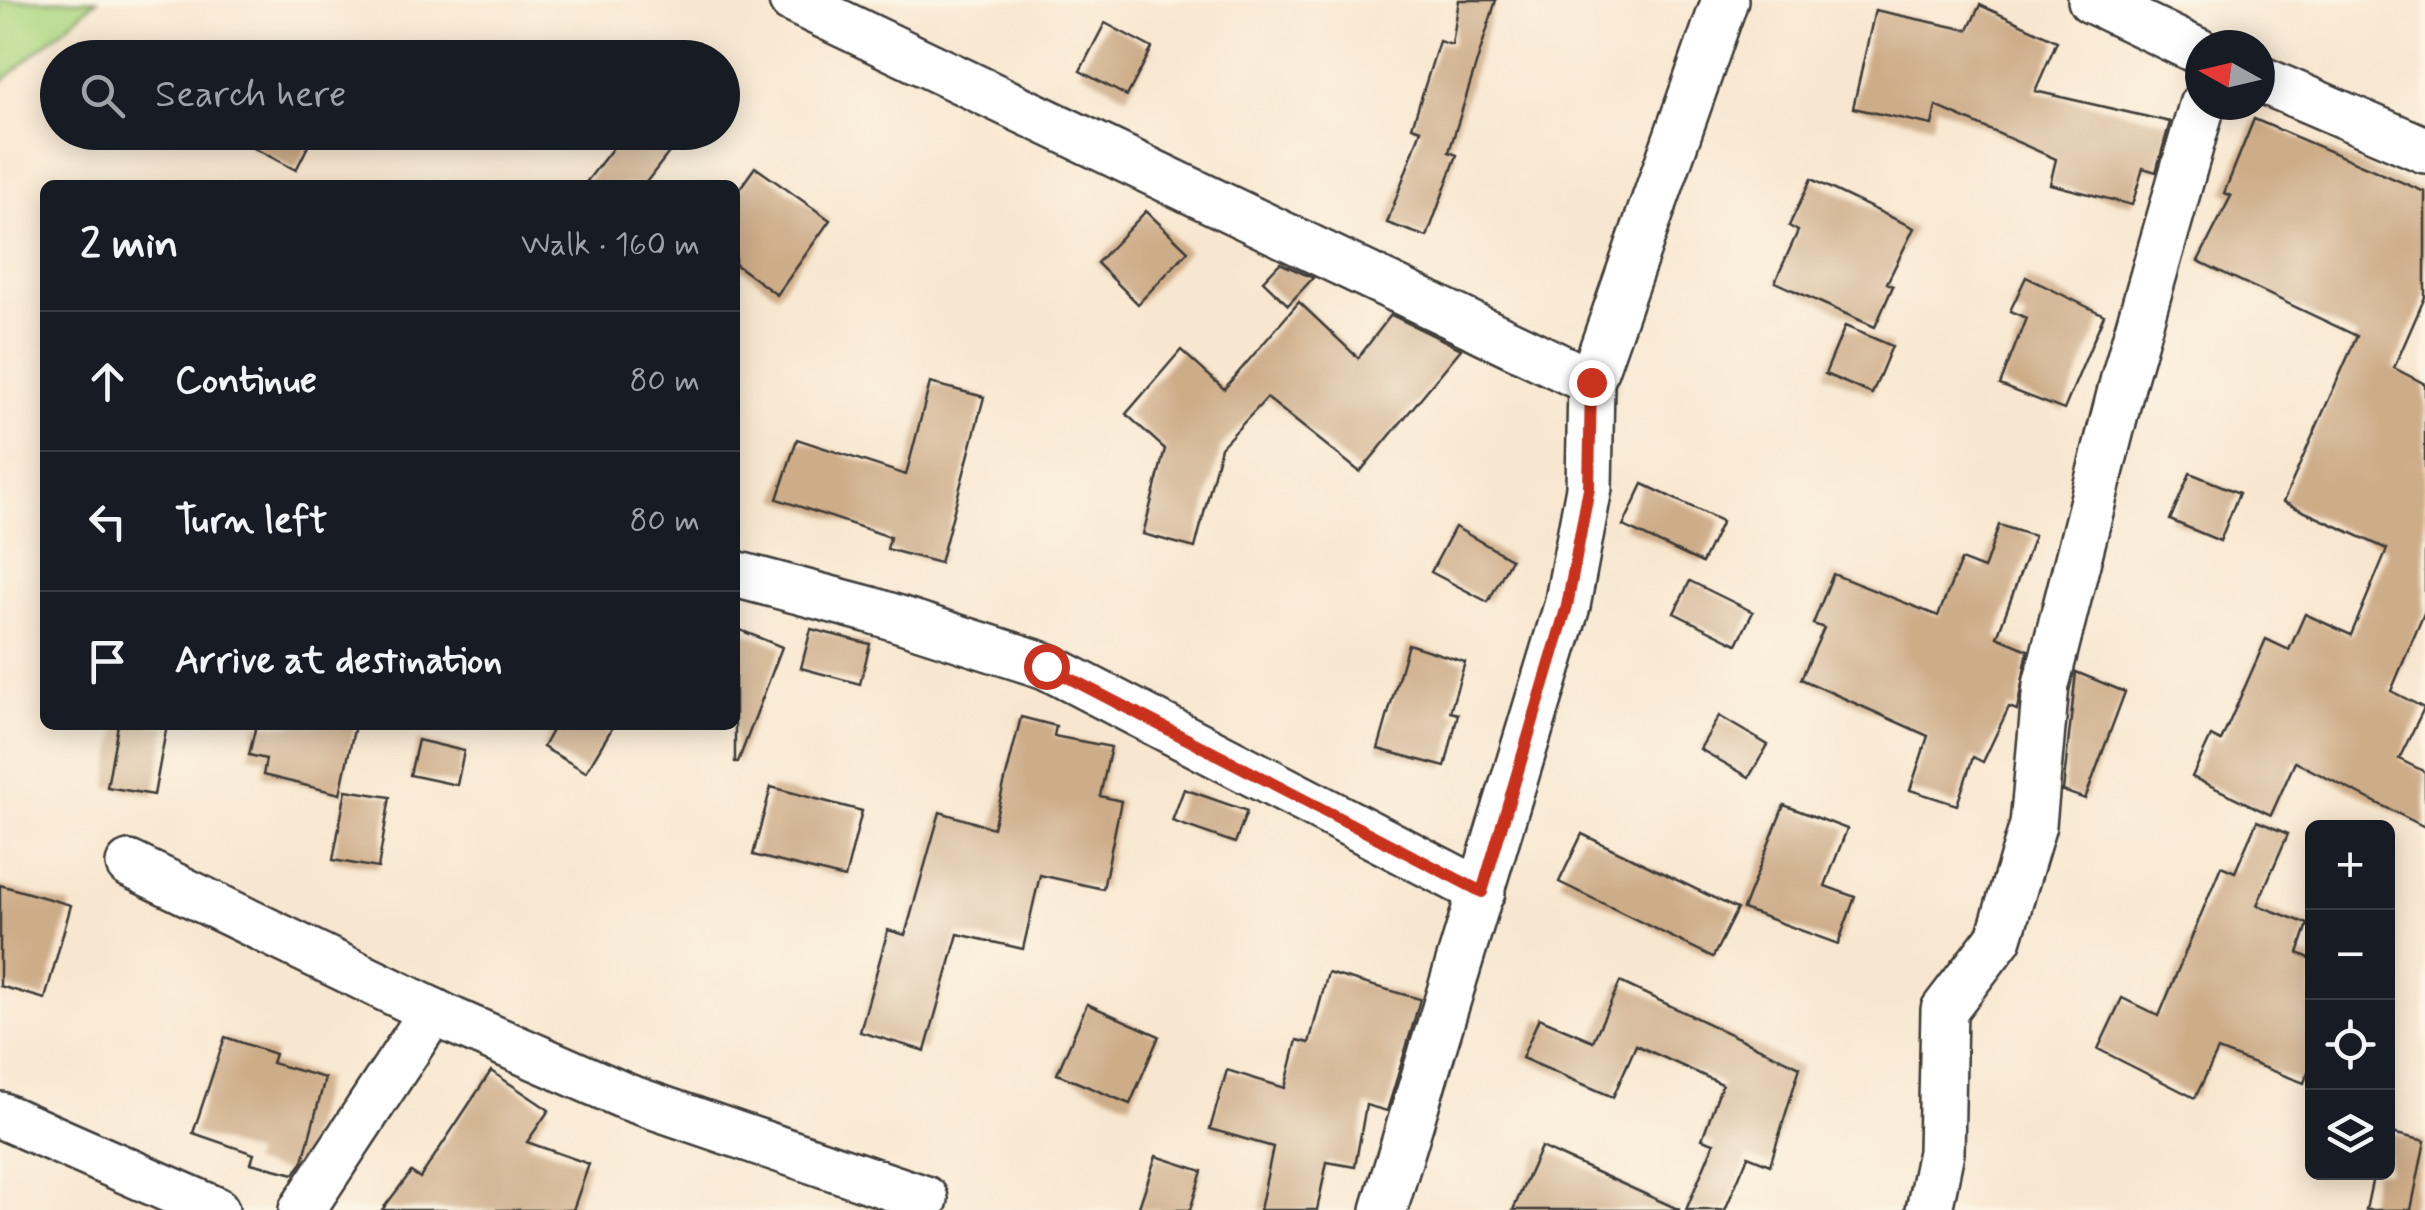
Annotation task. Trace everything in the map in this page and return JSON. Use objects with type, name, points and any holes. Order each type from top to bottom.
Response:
[{"type":"street","points":[[792,0],[1591,382]]},
{"type":"street","points":[[1384,1210],[1567,606],[1589,488],[1591,382],[1725,0]]},
{"type":"street","points":[[2091,0],[2185,45]]},
{"type":"street","points":[[2275,85],[2425,150]]},
{"type":"street","points":[[1929,1210],[1941,1152],[1944,1010],[1999,938],[2034,825],[2046,685],[2123,382],[2198,120]]},
{"type":"street","points":[[740,575],[871,610],[1046,666],[1482,892]]},
{"type":"street","points":[[129,864],[433,1011],[627,1097],[932,1206]]},
{"type":"street","points":[[302,1210],[433,1011]]},
{"type":"street","points":[[0,1114],[216,1210]]},
{"type":"green space","points":[[0,0],[97,0],[50,40],[40,40],[40,49],[0,83]]},
{"type":"building","points":[[1459,0],[1496,0],[1449,152],[1457,155],[1427,237],[1387,223],[1421,130],[1412,127],[1439,41],[1452,45]]},
{"type":"building","points":[[1980,5],[2057,41],[2035,91],[2170,122],[2156,172],[2143,168],[2132,205],[2050,184],[2056,159],[1936,106],[1932,125],[1853,108],[1875,10],[1968,30]]},
{"type":"building","points":[[1105,23],[1152,48],[1127,96],[1080,71]]},
{"type":"building","points":[[2254,120],[2425,192],[2425,297],[2394,368],[2425,384],[2425,611],[2391,691],[2424,708],[2399,759],[2425,772],[2425,827],[2295,762],[2271,815],[2192,777],[2211,736],[2221,741],[2266,639],[2289,650],[2305,614],[2351,635],[2387,549],[2283,502],[2357,336],[2198,261],[2231,196],[2224,193]]},
{"type":"building","points":[[258,150],[306,150],[296,170]]},
{"type":"building","points":[[611,150],[671,150],[648,180],[588,180]]},
{"type":"building","points":[[755,167],[830,220],[777,295],[740,268],[740,188]]},
{"type":"building","points":[[1811,179],[1914,228],[1887,283],[1893,286],[1875,327],[1775,282],[1798,231],[1789,226]]},
{"type":"building","points":[[1146,211],[1188,251],[1138,304],[1097,263]]},
{"type":"building","points":[[1280,263],[1313,278],[1288,305],[1263,281]]},
{"type":"building","points":[[2026,277],[2104,315],[2064,410],[2000,385],[2026,318],[2010,311]]},
{"type":"building","points":[[1299,302],[1358,358],[1391,315],[1461,349],[1360,472],[1267,398],[1221,447],[1195,548],[1143,534],[1165,449],[1126,414],[1181,350],[1224,389]]},
{"type":"building","points":[[1845,326],[1892,346],[1872,394],[1825,374]]},
{"type":"building","points":[[930,383],[984,397],[940,563],[887,549],[890,537],[777,499],[797,439],[906,475]]},
{"type":"building","points":[[2190,473],[2239,493],[2220,541],[2170,520]]},
{"type":"building","points":[[1643,484],[1722,521],[1702,563],[1623,526]]},
{"type":"building","points":[[1999,525],[2034,536],[1997,637],[2028,650],[2017,710],[2009,707],[1983,762],[1973,757],[1957,805],[1910,790],[1928,736],[1801,679],[1824,628],[1813,624],[1833,574],[1938,616],[1961,560],[1984,569]]},
{"type":"building","points":[[1455,527],[1511,559],[1488,602],[1431,572]]},
{"type":"building","points":[[1690,581],[1753,612],[1737,644],[1674,613]]},
{"type":"building","points":[[811,629],[870,644],[860,684],[801,668]]},
{"type":"building","points":[[740,630],[782,647],[735,762],[735,730],[740,730]]},
{"type":"building","points":[[1408,644],[1465,662],[1450,712],[1458,714],[1445,767],[1378,749]]},
{"type":"building","points":[[2076,672],[2125,692],[2085,799],[2063,791]]},
{"type":"building","points":[[1719,716],[1768,745],[1749,777],[1700,749]]},
{"type":"building","points":[[1021,717],[1056,726],[1054,736],[1111,747],[1100,796],[1121,801],[1103,889],[1040,875],[1023,949],[958,934],[925,1051],[860,1032],[888,930],[905,935],[940,812],[993,828]]},
{"type":"building","points":[[117,730],[166,730],[154,795],[107,787]]},
{"type":"building","points":[[255,730],[354,730],[340,794],[263,775],[266,759],[249,755]]},
{"type":"building","points":[[552,730],[611,730],[586,772],[543,747]]},
{"type":"building","points":[[418,740],[464,751],[457,785],[410,775]]},
{"type":"building","points":[[771,787],[862,811],[845,878],[753,855]]},
{"type":"building","points":[[1184,789],[1247,811],[1235,843],[1172,821]]},
{"type":"building","points":[[346,790],[390,797],[378,868],[333,860]]},
{"type":"building","points":[[1784,805],[1847,829],[1825,886],[1855,897],[1838,944],[1743,909]]},
{"type":"building","points":[[2257,821],[2288,834],[2257,905],[2305,923],[2298,953],[2305,956],[2305,1080],[2218,1050],[2195,1098],[2098,1049],[2122,998],[2159,1016],[2221,866],[2235,872]]},
{"type":"building","points":[[1582,834],[1737,909],[1713,957],[1559,882]]},
{"type":"building","points":[[0,885],[71,905],[45,999],[0,986]]},
{"type":"building","points":[[1328,973],[1420,999],[1412,1028],[1387,1111],[1366,1105],[1355,1167],[1327,1162],[1317,1210],[1260,1210],[1273,1147],[1210,1129],[1227,1070],[1285,1088],[1297,1040],[1309,1043]]},
{"type":"building","points":[[1620,982],[1800,1067],[1770,1165],[1748,1156],[1725,1210],[1686,1210],[1714,1143],[1702,1139],[1722,1084],[1636,1045],[1613,1097],[1522,1058],[1539,1018],[1593,1041]]},
{"type":"building","points":[[1087,1004],[1159,1036],[1130,1104],[1057,1074]]},
{"type":"building","points":[[225,1037],[275,1054],[272,1063],[325,1078],[303,1161],[294,1174],[251,1163],[254,1154],[193,1133]]},
{"type":"building","points":[[491,1071],[549,1110],[527,1142],[589,1164],[573,1210],[382,1210],[411,1172],[420,1178]]},
{"type":"building","points":[[2395,1134],[2425,1141],[2411,1210],[2366,1210],[2372,1180],[2395,1180]]},
{"type":"building","points":[[1541,1147],[1680,1210],[1513,1210]]},
{"type":"building","points":[[1156,1156],[1202,1171],[1190,1210],[1138,1210]]},
{"type":"route","points":[[1046,666],[1482,892],[1567,606],[1589,488],[1591,382]]}]
